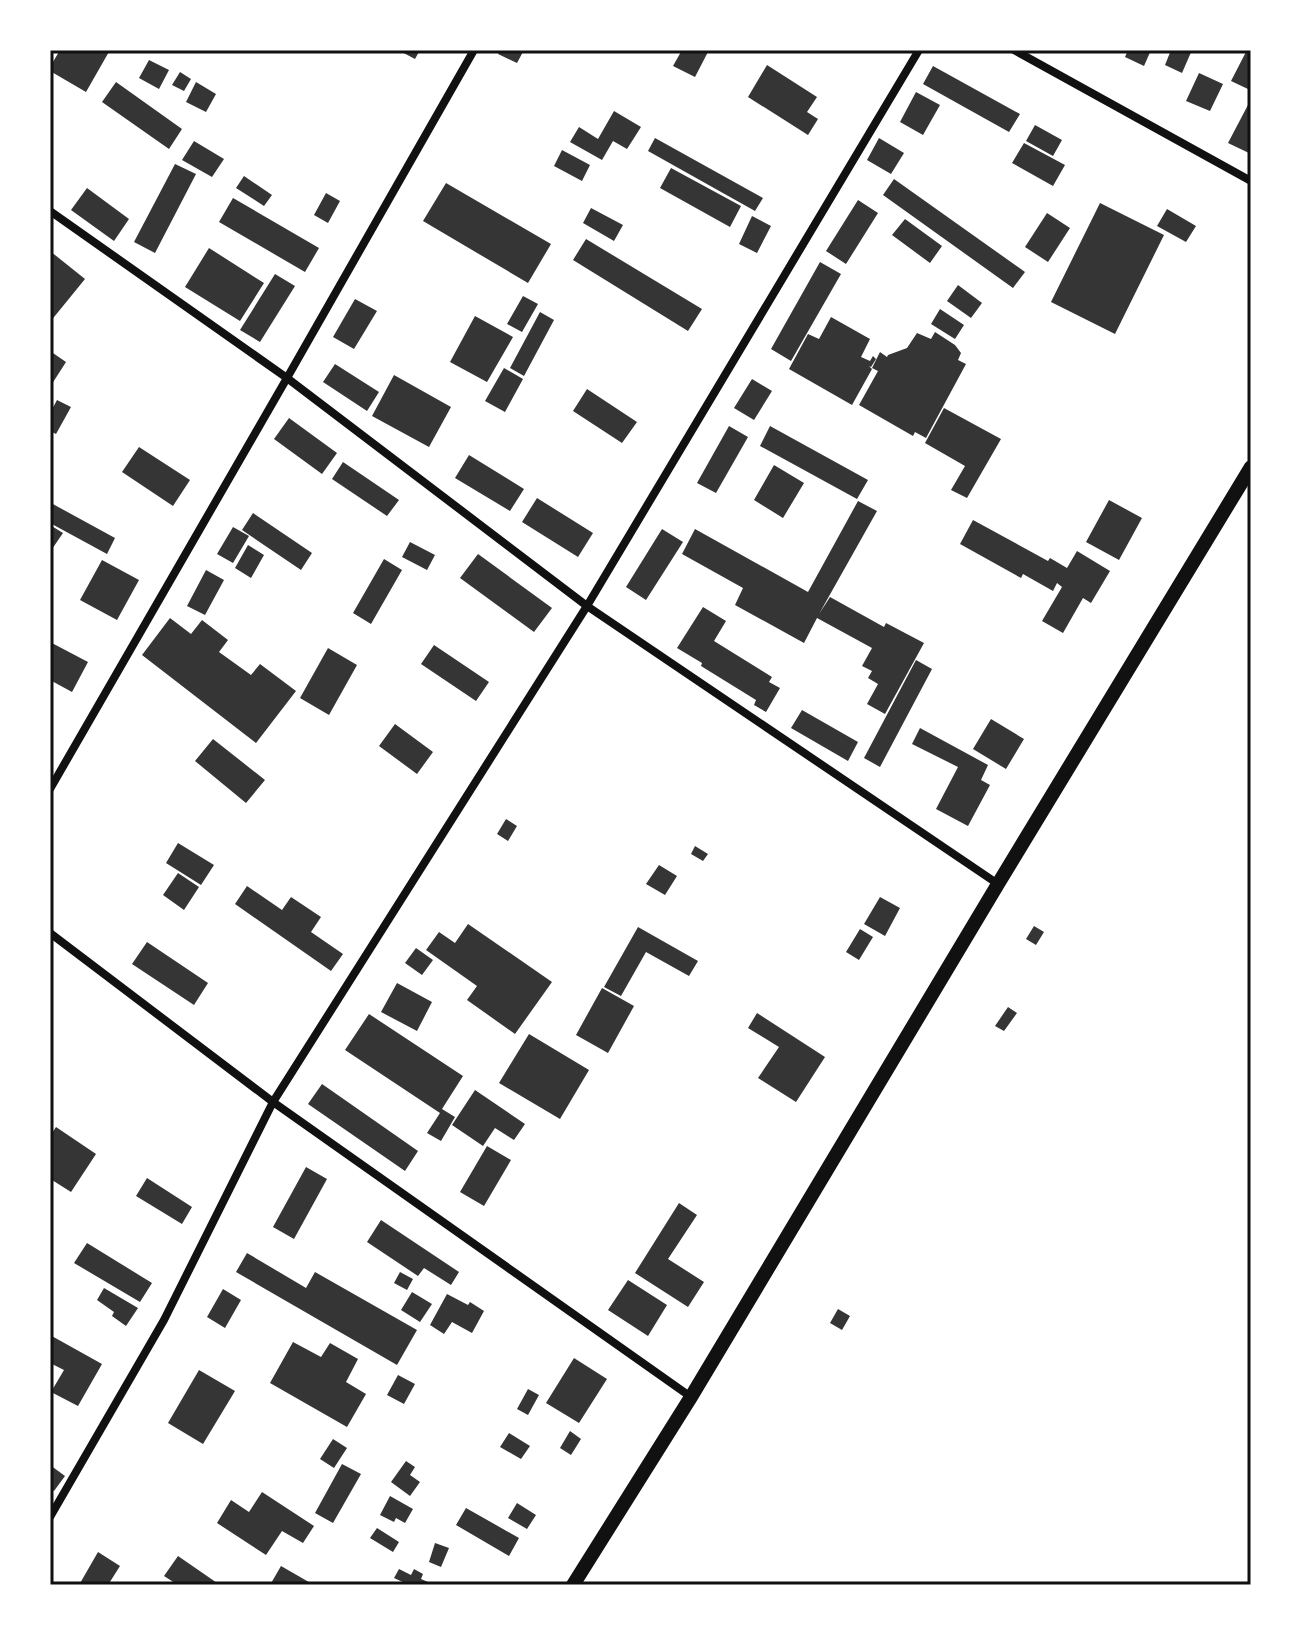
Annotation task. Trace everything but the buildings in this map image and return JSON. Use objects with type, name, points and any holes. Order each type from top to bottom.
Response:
[{"type":"street","points":[[50,789],[474,50]]},
{"type":"street","points":[[50,1517],[164,1320],[273,1102],[587,606],[919,50]]},
{"type":"street","points":[[1014,50],[1251,181]]},
{"type":"street","points":[[50,211],[287,378],[587,606],[998,884]]},
{"type":"street","points":[[573,1585],[691,1397],[1251,467]]},
{"type":"street","points":[[50,933],[273,1102],[691,1397]]}]
